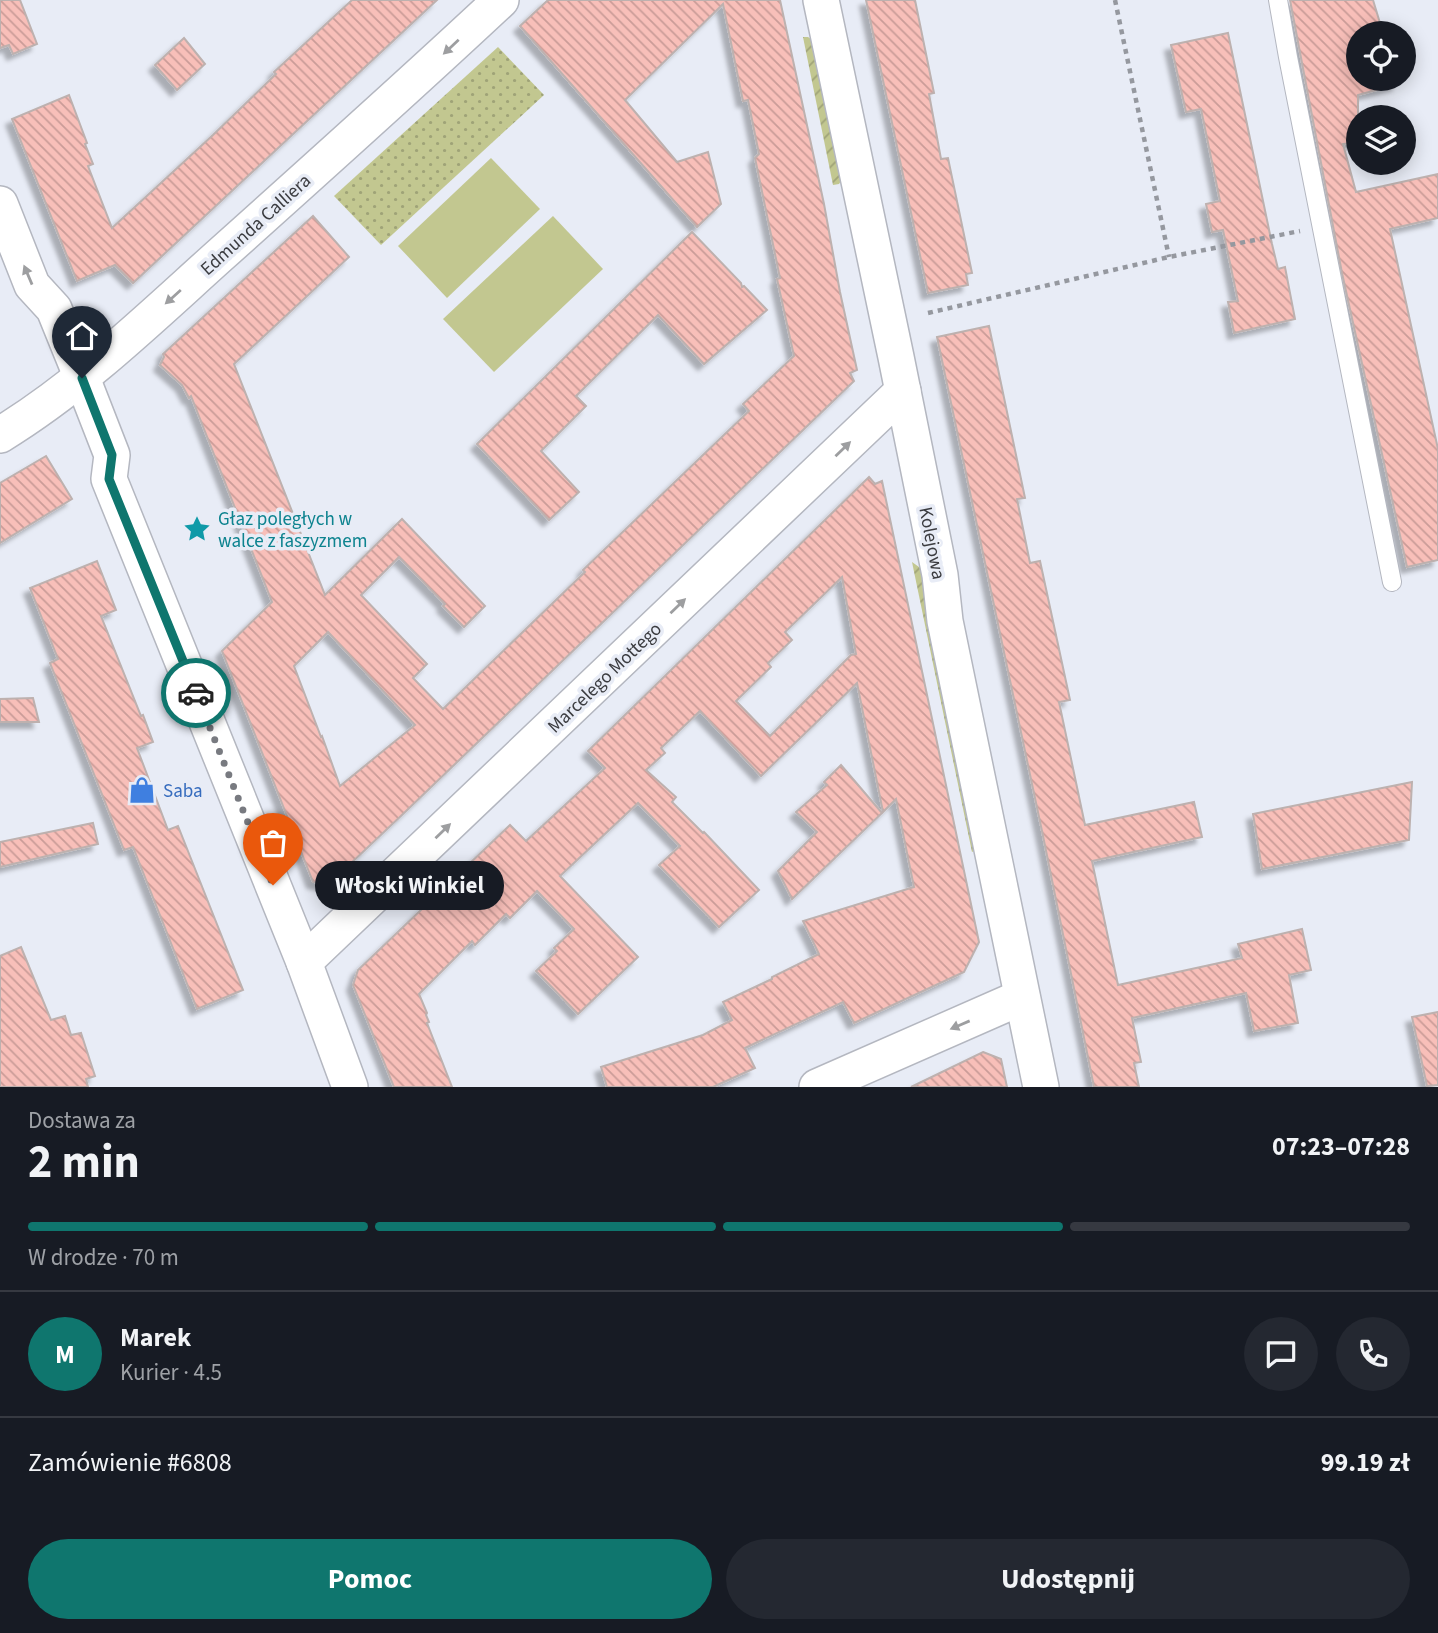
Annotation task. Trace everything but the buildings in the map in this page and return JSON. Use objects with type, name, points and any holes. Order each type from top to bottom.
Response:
[{"type":"street","name":"Edmunda Calliera","points":[[0,435],[82,378],[501,0]]},
{"type":"street","name":"Kolejowa","points":[[821,0],[904,391],[940,575],[945,621],[1041,1087]]},
{"type":"street","points":[[0,204],[32,285],[54,309],[82,378],[112,455],[109,479],[304,962],[349,1087]]},
{"type":"street","name":"Marcelego Mottego","points":[[304,962],[904,391]]},
{"type":"street","points":[[817,1087],[1022,998]]},
{"type":"lane","points":[[1278,0],[1392,582]]},
{"type":"path","points":[[1115,0],[1169,257]]},
{"type":"path","points":[[928,313],[1169,257],[1321,227]]},
{"type":"green space","points":[[803,37],[814,41],[843,178],[839,184],[833,185]]},
{"type":"green space","points":[[498,47],[544,95],[381,245],[334,196]]},
{"type":"green space","points":[[491,158],[540,209],[447,298],[398,246]]},
{"type":"green space","points":[[553,216],[603,269],[494,372],[443,319]]},
{"type":"green space","points":[[912,562],[926,572],[978,844],[972,852]]},
{"type":"way so far","points":[[196,693],[273,885]]},
{"type":"place","name":"Głaz poległych w walce z faszyzmem","points":[[197,529]]},
{"type":"place","name":"Saba","points":[[142,790]]},
{"type":"place","name":"Włoski Winkiel","points":[[273,885]]},
{"type":"route","points":[[82,378],[112,455],[109,479],[196,693]]}]
